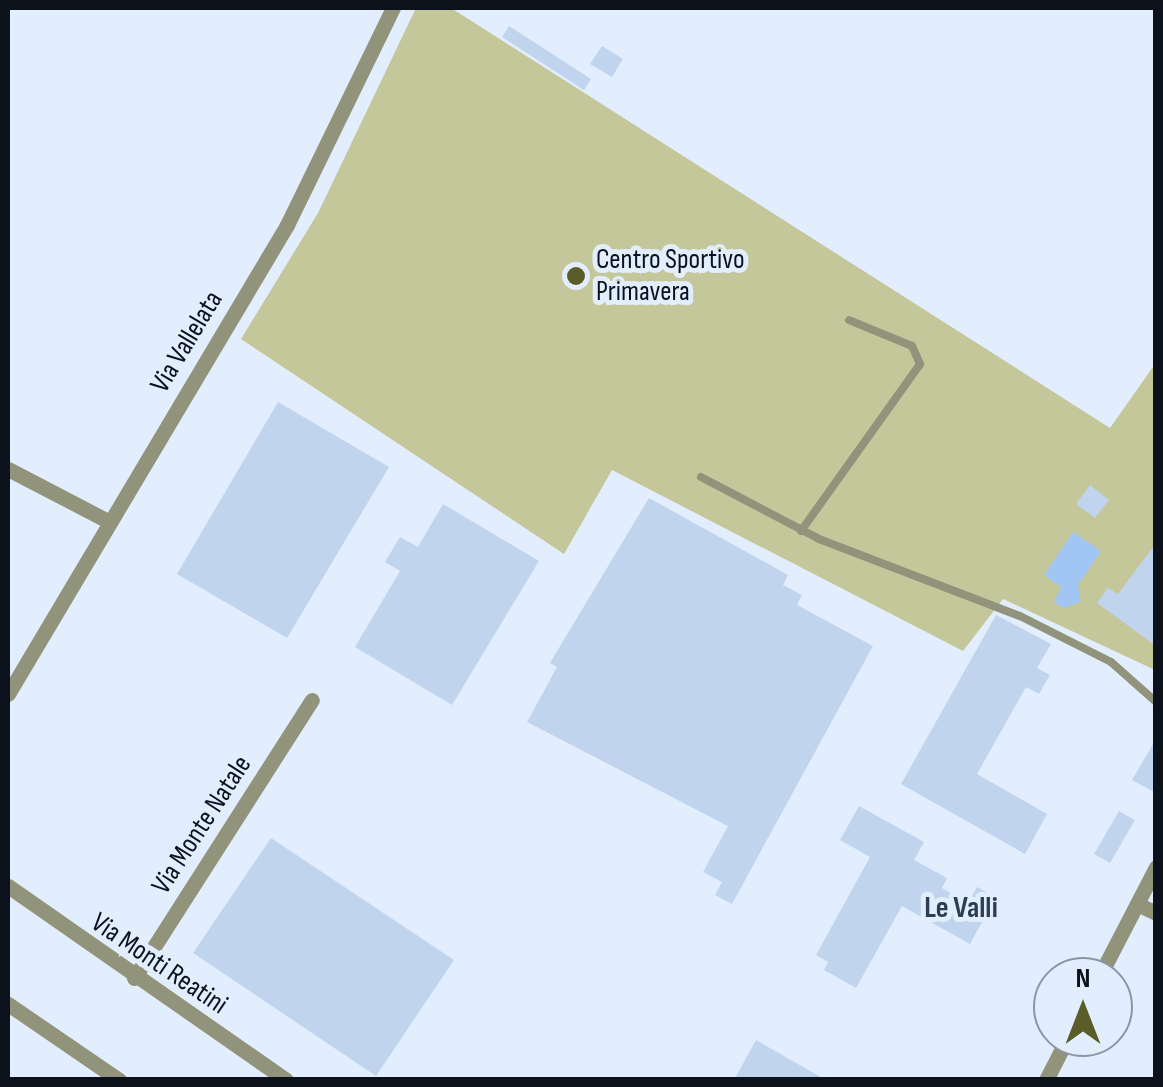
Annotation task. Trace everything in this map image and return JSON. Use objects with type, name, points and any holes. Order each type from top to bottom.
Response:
[{"type":"street","name":"Via Vallelata","points":[[8,694],[286,225],[393,8]]},
{"type":"street","points":[[8,469],[110,522]]},
{"type":"street","name":"Via Monte Natale","points":[[134,978],[312,700]]},
{"type":"street","points":[[1109,957],[1156,867]]},
{"type":"street","name":"Via Monti Reatini","points":[[8,886],[134,978],[286,1080]]},
{"type":"street","points":[[1137,904],[1156,913]]},
{"type":"street","points":[[8,1004],[119,1080]]},
{"type":"street","points":[[1046,1080],[1058,1057]]},
{"type":"lane","points":[[801,531],[920,364],[912,346],[849,320]]},
{"type":"lane","points":[[702,477],[801,531],[1020,616],[1111,662],[1156,702]]},
{"type":"green space","name":"Centro Sportivo Primavera","points":[[416,8],[451,8],[1110,428],[1155,364],[1155,670],[1003,599],[963,651],[612,470],[564,554],[241,339],[318,213]]},
{"type":"water","points":[[1073,532],[1101,551],[1078,585],[1080,602],[1064,608],[1054,602],[1061,587],[1044,575]]},
{"type":"building","points":[[509,26],[591,79],[584,90],[502,37]]},
{"type":"building","points":[[602,46],[623,59],[612,77],[590,64]]},
{"type":"building","points":[[278,402],[389,467],[287,638],[177,574]]},
{"type":"building","points":[[1090,485],[1109,500],[1095,518],[1076,504]]},
{"type":"building","points":[[649,498],[788,575],[783,585],[802,595],[797,605],[873,646],[732,904],[715,895],[722,882],[703,872],[728,826],[527,722],[557,667],[550,663]]},
{"type":"building","points":[[443,504],[539,561],[452,705],[355,647],[400,571],[385,562],[400,537],[418,547]]},
{"type":"building","points":[[1156,543],[1156,646],[1097,603],[1108,588],[1118,594]]},
{"type":"building","points":[[996,615],[1051,644],[1037,668],[1050,675],[1039,694],[1026,687],[977,774],[1047,814],[1025,854],[901,784]]},
{"type":"building","points":[[1156,739],[1156,793],[1132,780]]},
{"type":"building","points":[[859,806],[924,842],[914,860],[947,878],[942,888],[968,903],[977,887],[996,897],[970,944],[902,906],[856,988],[824,970],[828,962],[816,955],[870,857],[840,840]]},
{"type":"building","points":[[1119,811],[1135,820],[1110,863],[1094,854]]},
{"type":"building","points":[[271,838],[454,960],[376,1076],[193,953]]},
{"type":"building","points":[[756,1040],[826,1080],[734,1080]]},
{"type":"place","name":"Centro Sportivo Primavera","points":[[576,276]]},
{"type":"district","name":"Le Valli","points":[[961,908]]}]
